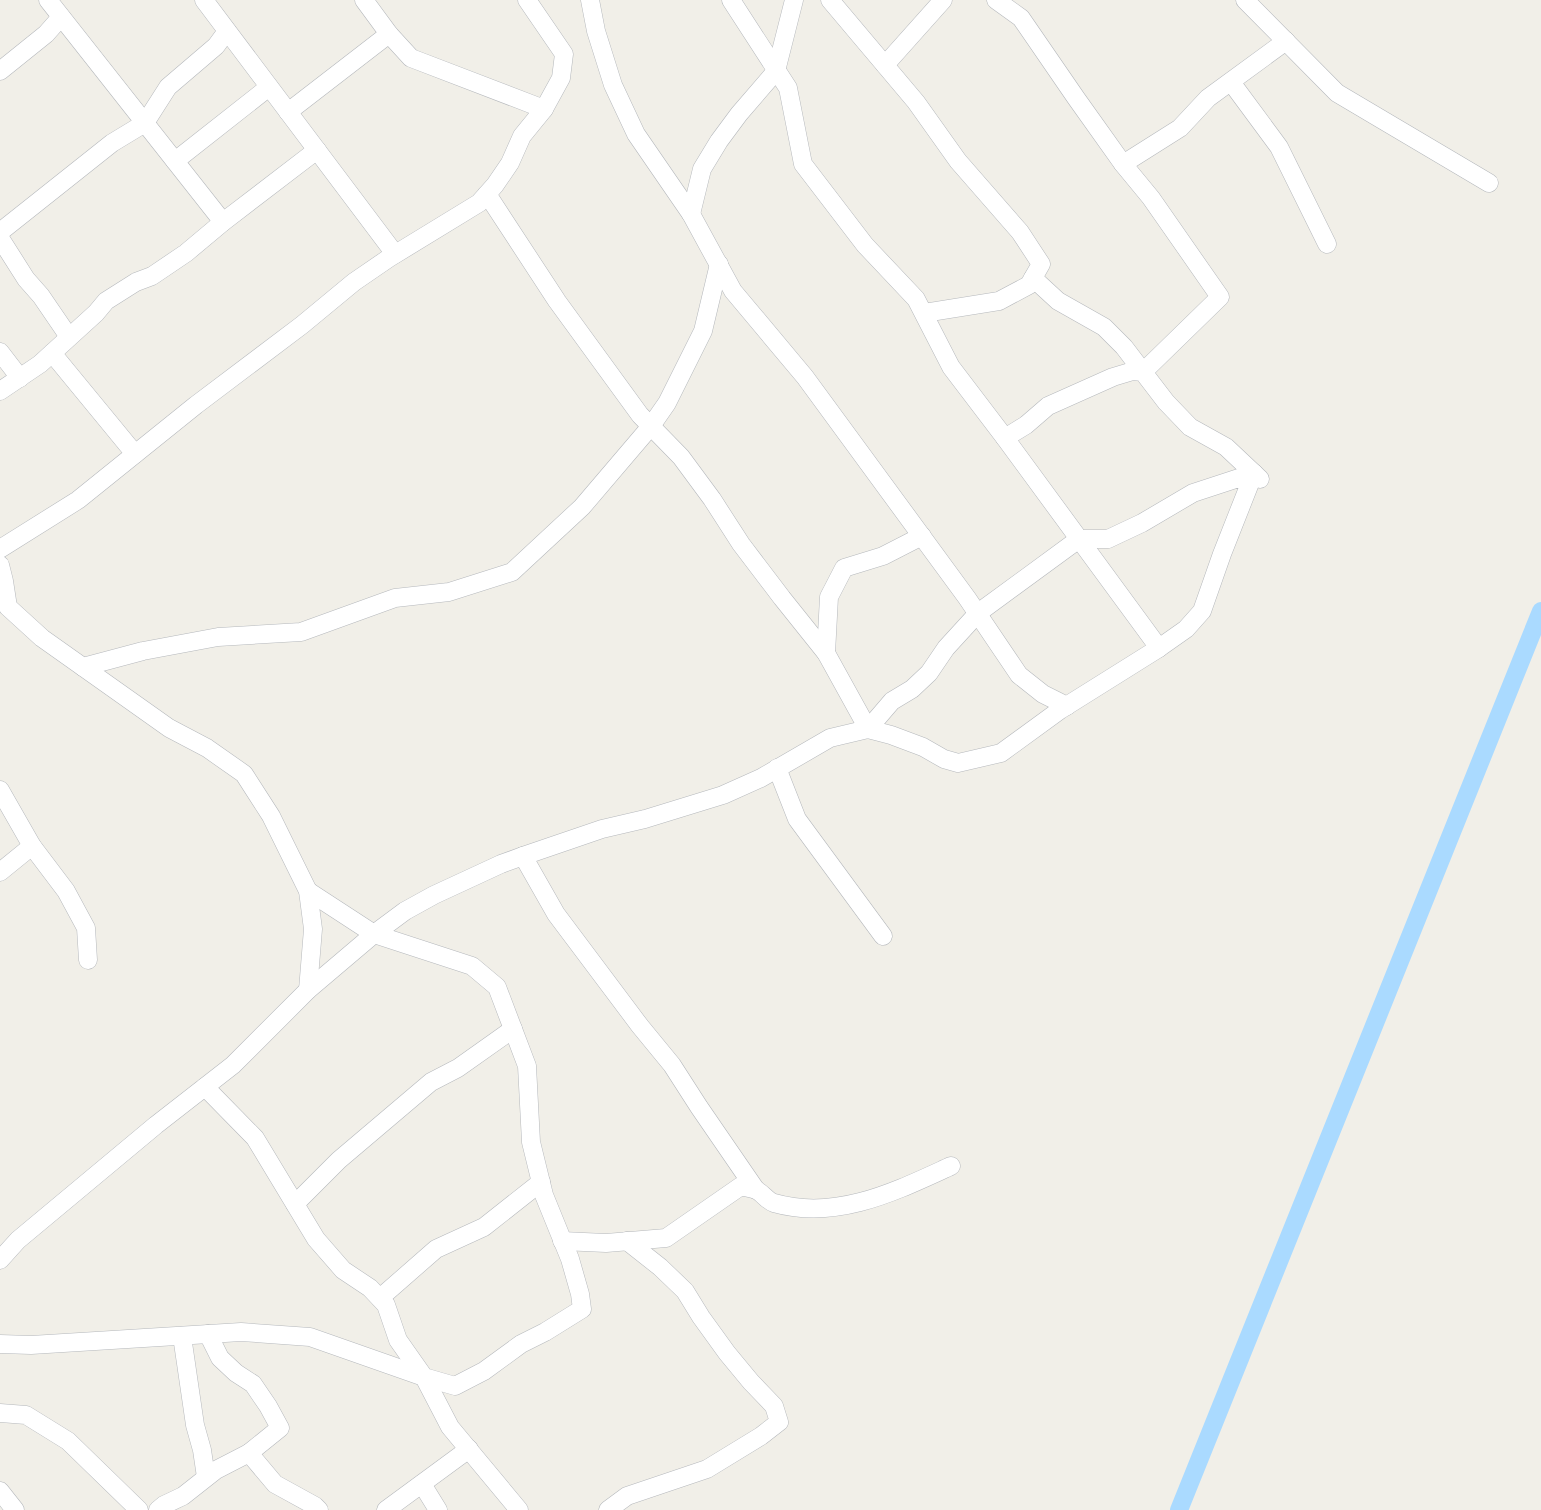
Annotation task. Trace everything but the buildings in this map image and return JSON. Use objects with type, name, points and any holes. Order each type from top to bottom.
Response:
[{"type":"street","points":[[48,0],[223,222]]},
{"type":"street","points":[[204,0],[396,254]]},
{"type":"street","points":[[364,0],[389,34],[411,58],[544,109]]},
{"type":"street","points":[[0,549],[78,500],[302,325],[354,282],[479,203],[496,185],[510,163],[522,136],[544,109],[561,78],[564,54],[527,0]]},
{"type":"street","points":[[590,0],[596,31],[613,85],[636,134],[692,214],[734,291],[805,377],[978,613],[1019,675],[1043,694],[1067,706]]},
{"type":"street","points":[[732,0],[788,88],[803,164],[865,245],[916,299],[951,368],[1005,438],[1159,648]]},
{"type":"street","points":[[692,214],[702,170],[719,141],[739,114],[776,71],[794,0]]},
{"type":"street","points":[[830,0],[916,102],[958,161],[1020,232],[1041,264],[1029,285],[999,300],[924,313]]},
{"type":"street","points":[[885,65],[943,0]]},
{"type":"street","points":[[996,0],[1020,18],[1123,164],[1151,198],[1220,297],[1143,372],[1132,371],[1113,377],[1048,406],[1026,425],[1005,438]]},
{"type":"street","points":[[1245,0],[1337,93],[1489,183]]},
{"type":"street","points":[[0,71],[46,34],[61,16]]},
{"type":"street","points":[[0,232],[112,143],[144,123],[168,87],[216,46],[226,31]]},
{"type":"street","points":[[288,112],[389,34]]},
{"type":"street","points":[[1123,164],[1180,128],[1208,98],[1286,41]]},
{"type":"street","points":[[1230,82],[1279,147],[1327,244]]},
{"type":"street","points":[[175,162],[269,87]]},
{"type":"street","points":[[0,391],[52,353],[106,301],[136,282],[152,276],[186,253],[223,222],[317,150]]},
{"type":"street","points":[[487,194],[557,301],[640,414],[682,457],[747,552],[826,653],[868,728]]},
{"type":"street","points":[[0,238],[26,279],[41,296],[70,337]]},
{"type":"street","points":[[84,667],[143,651],[218,637],[301,632],[395,598],[450,592],[512,572],[582,507],[651,426],[667,403],[703,331],[719,264]]},
{"type":"street","points":[[1033,278],[1058,301],[1104,327],[1124,347],[1166,402],[1190,427],[1226,447],[1258,477]]},
{"type":"street","points":[[0,352],[20,378]]},
{"type":"street","points":[[52,353],[135,454]]},
{"type":"street","points":[[868,728],[892,701],[912,690],[928,673],[946,648],[978,613],[1079,538],[1108,539],[1142,523],[1192,493],[1258,477]]},
{"type":"street","points":[[0,1260],[18,1240],[156,1125],[233,1065],[308,990],[374,934],[405,911],[434,895],[501,864],[523,856],[602,829],[645,819],[723,795],[761,778],[830,738],[868,728],[923,747],[944,759],[958,763],[1001,753],[1067,706],[1159,648],[1186,628],[1202,610],[1222,554],[1258,477]]},
{"type":"street","points":[[826,653],[828,597],[844,568],[884,556],[922,536]]},
{"type":"street","points":[[0,565],[8,607],[42,638],[169,728],[207,748],[244,774],[271,816],[308,890],[313,928],[308,990]]},
{"type":"street","points":[[777,768],[798,819],[883,936]]},
{"type":"street","points":[[0,790],[32,846],[66,891],[86,928],[88,960]]},
{"type":"street","points":[[0,872],[32,846]]},
{"type":"street","points":[[523,856],[556,914],[640,1026],[672,1065],[699,1108],[756,1190],[772,1203],[796,1208],[832,1208],[875,1199],[951,1166]]},
{"type":"street","points":[[0,1344],[31,1345],[241,1332],[310,1337],[455,1386],[484,1371],[521,1344],[545,1332],[582,1309],[580,1294],[570,1259],[544,1195],[531,1142],[527,1066],[497,987],[472,966],[374,934],[308,890]]},
{"type":"street","points":[[295,1204],[339,1160],[431,1082],[458,1068],[513,1029]]},
{"type":"street","points":[[205,1087],[255,1138],[316,1239],[343,1270],[370,1288],[386,1305],[398,1340],[424,1377],[450,1426],[519,1510]]},
{"type":"street","points":[[380,1298],[436,1249],[484,1227],[541,1182]]},
{"type":"street","points":[[562,1241],[606,1242],[666,1238],[741,1186],[756,1190]]},
{"type":"street","points":[[608,1510],[627,1496],[707,1469],[761,1436],[778,1422],[774,1406],[727,1354],[684,1291],[660,1267],[627,1241]]},
{"type":"street","points":[[158,1510],[183,1496],[206,1477],[249,1453],[280,1428],[268,1406],[252,1384],[236,1373],[220,1358],[208,1334]]},
{"type":"street","points":[[182,1336],[194,1425],[202,1450],[206,1477]]},
{"type":"street","points":[[0,1413],[26,1415],[68,1442],[139,1510]]},
{"type":"street","points":[[386,1510],[469,1449]]},
{"type":"street","points":[[249,1453],[275,1484],[319,1510]]},
{"type":"street","points":[[422,1484],[438,1510]]},
{"type":"street","points":[[0,1491],[15,1510]]},
{"type":"waterway","points":[[1179,1510],[1541,611]]}]
